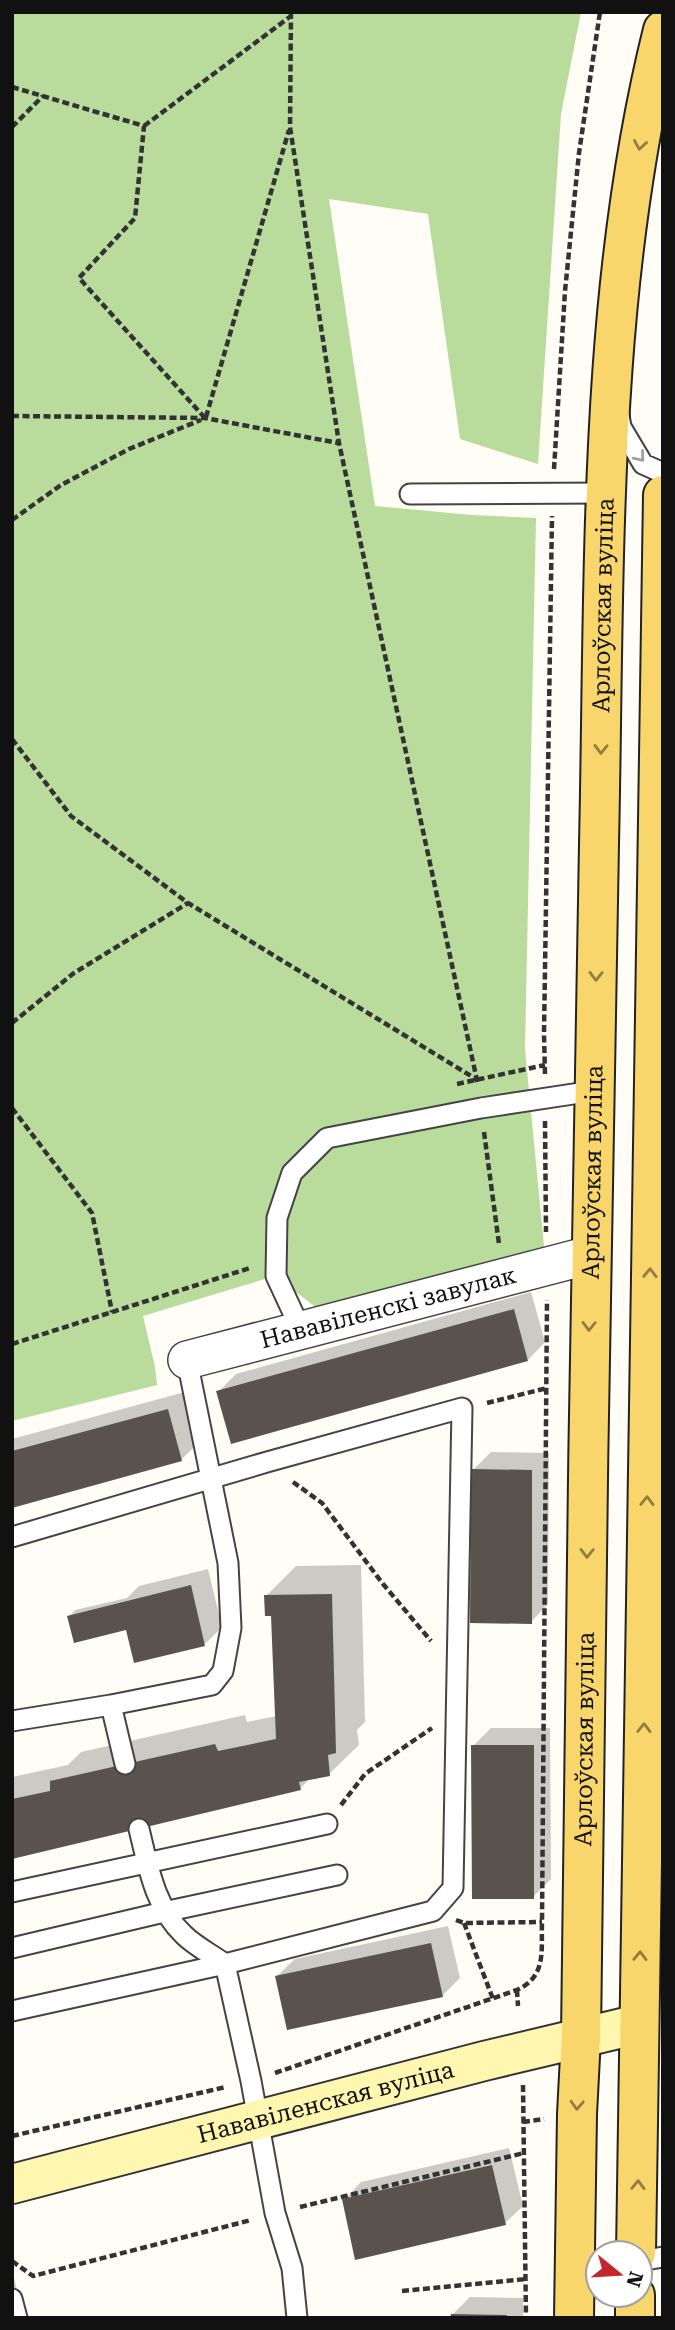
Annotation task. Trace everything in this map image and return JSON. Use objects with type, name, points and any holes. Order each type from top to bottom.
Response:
[{"type":"main road","name":"Арлоўская вуліца","points":[[574,2318],[581,2037],[590,1255],[606,494],[618,285],[651,78],[663,30]]},
{"type":"main road","points":[[636,2239],[663,495]]},
{"type":"main road","name":"Нававіленская вуліца","points":[[12,2184],[639,2024]]},
{"type":"street","name":"Нававіленскі завулак","points":[[187,1360],[590,1255]]},
{"type":"lane","points":[[612,387],[621,427],[632,446],[643,464],[663,473]]},
{"type":"lane","points":[[410,494],[606,494]]},
{"type":"lane","points":[[301,1330],[276,1276],[277,1218],[292,1173],[327,1138],[481,1108],[593,1091]]},
{"type":"lane","points":[[12,1721],[212,1685],[223,1671],[231,1628],[228,1563],[187,1360]]},
{"type":"lane","points":[[12,1537],[462,1408],[453,1888],[433,1911],[225,1964],[12,2011]]},
{"type":"lane","points":[[111,1705],[125,1764]]},
{"type":"lane","points":[[12,1892],[327,1824]]},
{"type":"lane","points":[[139,1829],[147,1863],[164,1912],[184,1936],[225,1964],[275,2213],[292,2268],[297,2318]]},
{"type":"lane","points":[[12,1948],[337,1875]]},
{"type":"lane","points":[[12,2299],[17,2318]]},
{"type":"path","points":[[518,2006],[517,1990],[532,1982],[539,1970],[542,1922],[547,1388],[544,1034],[553,494],[565,291],[577,166],[600,12]]},
{"type":"path","points":[[205,418],[79,278],[135,218],[144,127],[291,14]]},
{"type":"path","points":[[291,14],[290,127],[339,443],[477,1079],[504,1278]]},
{"type":"path","points":[[12,87],[144,127]]},
{"type":"path","points":[[12,127],[43,96]]},
{"type":"path","points":[[205,418],[290,127]]},
{"type":"path","points":[[12,416],[205,418],[339,443]]},
{"type":"path","points":[[12,520],[72,479],[129,449],[205,418]]},
{"type":"path","points":[[12,739],[71,816],[188,903],[477,1079]]},
{"type":"path","points":[[12,1023],[74,973],[188,903]]},
{"type":"path","points":[[12,1108],[92,1213],[113,1312]]},
{"type":"path","points":[[462,1408],[547,1388]]},
{"type":"path","points":[[267,1462],[322,1503],[383,1584],[456,1671]]},
{"type":"path","points":[[327,1824],[365,1773],[456,1712]]},
{"type":"path","points":[[433,1911],[464,1923],[542,1922]]},
{"type":"path","points":[[464,1923],[493,1999]]},
{"type":"path","points":[[523,2081],[526,2318]]},
{"type":"path","points":[[523,2122],[552,2118]]},
{"type":"path","points":[[12,2261],[33,2276],[275,2213],[524,2153]]},
{"type":"path","points":[[402,2291],[526,2279]]},
{"type":"green space","points":[[12,12],[581,12],[561,114],[538,464],[460,439],[428,214],[329,199],[375,506],[536,518],[525,1049],[546,1267],[334,1321],[275,1276],[143,1316],[157,1385],[12,1421]]},
{"type":"building","points":[[514,1309],[528,1361],[231,1444],[216,1391]]},
{"type":"building","points":[[168,1409],[182,1461],[12,1508],[12,1451]]},
{"type":"building","points":[[471,1469],[532,1470],[532,1624],[470,1623]]},
{"type":"building","points":[[191,1585],[205,1646],[134,1663],[126,1630],[74,1643],[67,1616]]},
{"type":"building","points":[[332,1594],[336,1753],[328,1755],[330,1776],[299,1782],[301,1790],[12,1859],[12,1799],[50,1791],[50,1781],[215,1744],[218,1751],[276,1739],[271,1616],[265,1616],[264,1595]]},
{"type":"building","points":[[471,1745],[534,1745],[534,1899],[472,1899]]},
{"type":"building","points":[[431,1943],[443,1997],[287,2030],[275,1976]]},
{"type":"building","points":[[492,2165],[506,2225],[355,2260],[342,2199]]},
{"type":"building","points":[[451,2314],[507,2315],[506,2318],[450,2318]]}]
